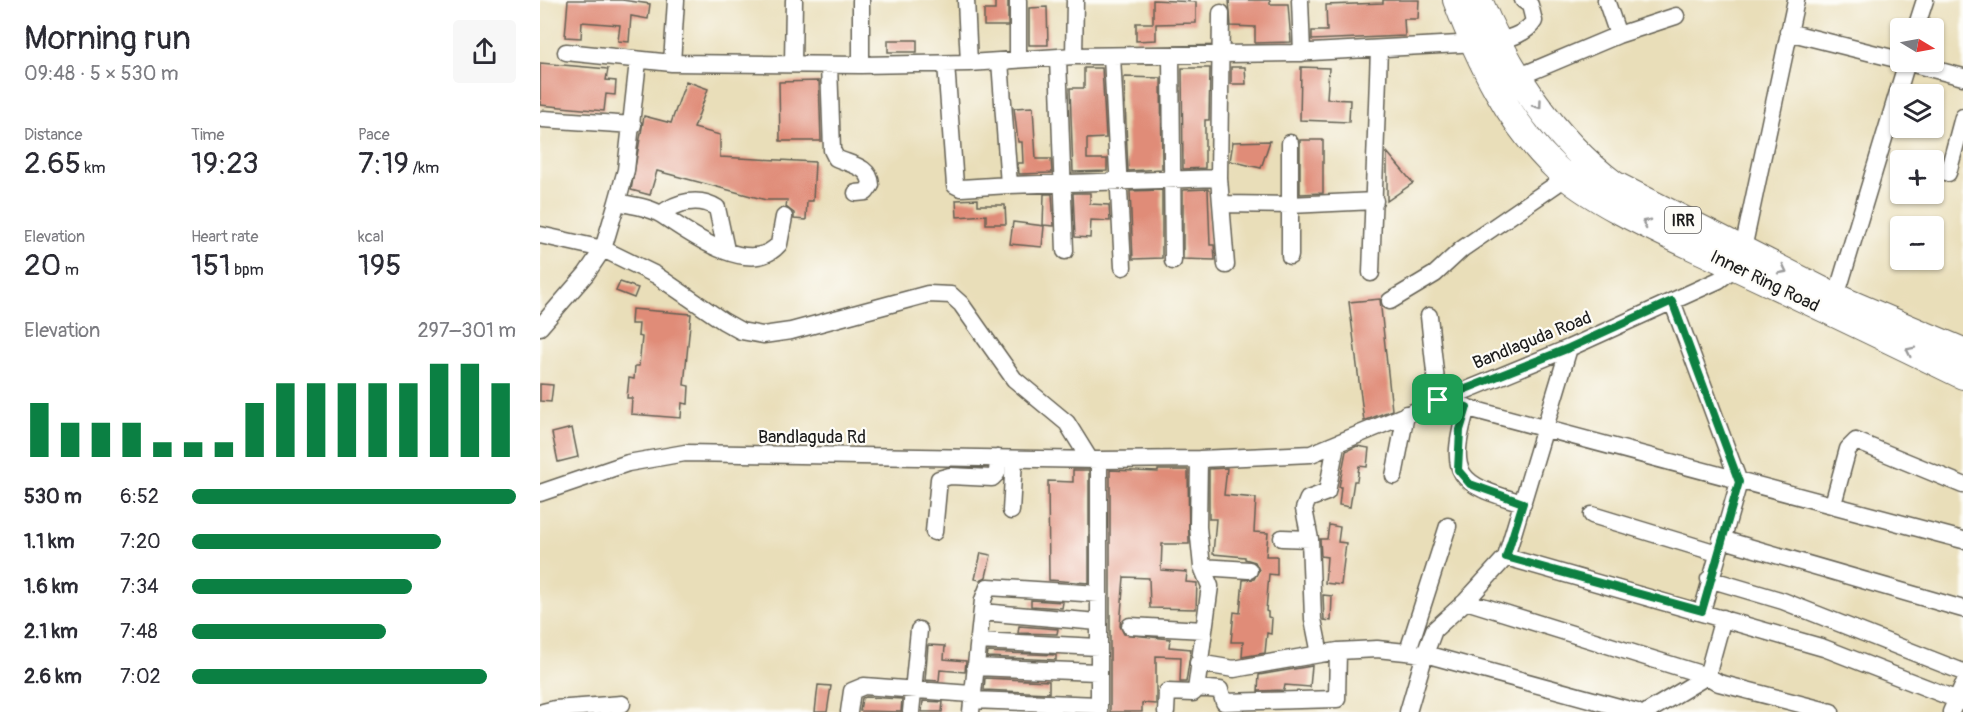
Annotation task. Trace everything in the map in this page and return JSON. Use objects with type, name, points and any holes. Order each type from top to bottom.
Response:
[{"type":"highway","name":"Inner Ring Road","points":[[1456,0],[1484,43],[1517,121],[1536,148],[1567,177],[1608,203],[1963,351]]},
{"type":"highway","name":"Inner Ring Road","points":[[1486,2],[1484,43],[1518,77],[1586,163],[1614,184],[1740,258],[1963,376]]},
{"type":"street","points":[[672,63],[676,0]]},
{"type":"street","points":[[793,64],[794,0]]},
{"type":"street","points":[[861,0],[861,65]]},
{"type":"street","points":[[966,0],[969,63]]},
{"type":"street","points":[[1018,0],[1018,59]]},
{"type":"street","points":[[1065,251],[1062,183],[1066,57],[1075,0]]},
{"type":"street","points":[[1300,0],[1302,52]]},
{"type":"street","points":[[566,52],[672,63],[861,65],[1379,49],[1484,43],[1530,27],[1534,21],[1534,13],[1530,5],[1523,0]]},
{"type":"street","points":[[1606,0],[1618,35]]},
{"type":"street","points":[[1740,258],[1796,0]]},
{"type":"street","points":[[1919,18],[1925,0]]},
{"type":"street","points":[[1221,13],[1219,178],[1226,265]]},
{"type":"street","points":[[1518,77],[1618,35],[1676,16]]},
{"type":"street","points":[[1788,32],[1890,58]]},
{"type":"street","points":[[1371,273],[1379,49]]},
{"type":"street","points":[[1171,56],[1173,261]]},
{"type":"street","points":[[1112,57],[1122,267]]},
{"type":"street","points":[[540,327],[586,274],[603,249],[626,170],[633,125],[638,61]]},
{"type":"street","points":[[1000,61],[1010,185]]},
{"type":"street","points":[[946,64],[955,185],[961,188],[1119,179],[1219,178]]},
{"type":"street","points":[[829,65],[832,150],[836,158],[862,168],[871,178],[872,185],[866,192],[856,193]]},
{"type":"street","points":[[1836,297],[1903,72]]},
{"type":"street","points":[[1944,72],[1963,77]]},
{"type":"street","points":[[1948,173],[1963,117]]},
{"type":"street","points":[[543,119],[633,125]]},
{"type":"street","points":[[1290,143],[1290,256]]},
{"type":"street","points":[[1390,302],[1435,274],[1462,249],[1567,177]]},
{"type":"street","points":[[617,201],[661,214],[702,242],[754,256],[772,252],[779,244],[784,217]]},
{"type":"street","points":[[661,214],[672,206],[688,201],[710,203],[717,208],[726,250]]},
{"type":"street","points":[[1222,204],[1290,205],[1375,201]]},
{"type":"street","points":[[540,235],[603,249],[656,275],[741,331],[763,335],[791,331],[928,294],[951,296],[961,304],[1014,379],[1067,423],[1095,460],[1099,594],[1097,672],[1099,708],[971,702],[912,690],[858,687],[850,696],[849,712]]},
{"type":"street","name":"Bandlaguda Road","points":[[1095,460],[1199,459],[1311,454],[1569,348],[1719,280],[1740,258]]},
{"type":"street","points":[[1672,301],[1739,482],[1709,579],[1702,611]]},
{"type":"street","points":[[1429,316],[1438,400],[1963,540]]},
{"type":"street","points":[[1417,653],[1430,635],[1466,601],[1506,557],[1569,348]]},
{"type":"street","points":[[1467,407],[1460,430],[1458,470],[1470,484],[1523,503]]},
{"type":"street","points":[[1394,476],[1406,414]]},
{"type":"street","points":[[1833,504],[1848,448],[1856,441],[1963,485]]},
{"type":"street","points":[[1320,654],[1313,619],[1310,539],[1304,504],[1308,499],[1327,492],[1336,445]]},
{"type":"street","name":"Bandlaguda Rd","points":[[540,493],[628,463],[685,453],[1095,460]]},
{"type":"street","points":[[950,476],[951,458]]},
{"type":"street","points":[[934,532],[939,479],[950,476],[992,478],[1006,458]]},
{"type":"street","points":[[1006,458],[1011,511]]},
{"type":"street","points":[[1166,712],[1167,692],[1193,693],[1196,687],[1210,586],[1202,567],[1198,527],[1199,459]]},
{"type":"street","points":[[1592,515],[1963,609]]},
{"type":"street","points":[[1408,712],[1417,653],[1448,526]]},
{"type":"street","points":[[1282,538],[1310,539]]},
{"type":"street","points":[[1506,557],[1702,611],[1824,648],[1959,700]]},
{"type":"street","points":[[1202,567],[1249,570]]},
{"type":"street","points":[[1709,579],[1783,601],[1963,672]]},
{"type":"street","points":[[971,702],[986,590],[991,586],[1099,594]]},
{"type":"street","points":[[1466,601],[1707,676],[1719,683],[1831,712]]},
{"type":"street","points":[[982,612],[1098,621]]},
{"type":"street","points":[[1647,712],[1707,676],[1723,618]]},
{"type":"street","points":[[1130,626],[1204,630]]},
{"type":"street","points":[[911,712],[919,630]]},
{"type":"street","points":[[978,641],[1098,647]]},
{"type":"street","points":[[1196,687],[1220,690],[1224,702],[1337,706],[1338,651]]},
{"type":"street","points":[[1198,663],[1234,669],[1338,651],[1417,653],[1637,712]]},
{"type":"street","points":[[975,667],[1097,672]]},
{"type":"street","points":[[543,712],[622,704]]},
{"type":"building","points":[[568,0],[622,0],[650,4],[648,19],[631,16],[629,42],[618,41],[620,25],[582,22],[581,38],[565,37]]},
{"type":"building","points":[[995,0],[1008,0],[1008,26],[984,26],[984,10],[995,10]]},
{"type":"building","points":[[1153,0],[1196,2],[1196,23],[1156,24],[1156,40],[1136,41],[1136,23],[1153,23]]},
{"type":"building","points":[[1229,0],[1270,0],[1270,4],[1288,4],[1291,42],[1255,43],[1255,27],[1231,26]]},
{"type":"building","points":[[1383,0],[1419,0],[1418,19],[1404,19],[1405,36],[1312,40],[1312,31],[1327,31],[1326,5],[1383,3]]},
{"type":"building","points":[[1047,7],[1048,45],[1029,45],[1029,8]]},
{"type":"building","points":[[888,40],[917,40],[917,52],[888,52]]},
{"type":"building","points":[[540,63],[608,69],[606,80],[616,81],[615,95],[606,94],[604,111],[540,105]]},
{"type":"building","points":[[1231,67],[1245,67],[1246,84],[1231,84]]},
{"type":"building","points":[[1301,67],[1329,68],[1327,99],[1350,100],[1349,122],[1300,120]]},
{"type":"building","points":[[1084,68],[1102,68],[1106,138],[1087,139],[1087,159],[1107,159],[1107,171],[1073,172],[1070,88],[1084,88]]},
{"type":"building","points":[[1182,68],[1210,68],[1209,120],[1205,120],[1205,168],[1183,169]]},
{"type":"building","points":[[1124,77],[1161,78],[1162,169],[1128,171]]},
{"type":"building","points":[[686,81],[708,89],[694,128],[720,135],[720,157],[815,162],[813,201],[807,201],[806,220],[794,219],[794,213],[786,207],[787,200],[766,200],[657,171],[650,195],[631,190],[644,116],[671,123]]},
{"type":"building","points":[[819,81],[821,141],[780,141],[779,82]]},
{"type":"building","points":[[1033,107],[1036,159],[1051,159],[1052,173],[1019,174],[1018,163],[1023,163],[1022,142],[1018,142],[1014,108]]},
{"type":"building","points":[[1300,140],[1323,140],[1323,193],[1300,194]]},
{"type":"building","points":[[1270,141],[1261,168],[1230,161],[1233,142]]},
{"type":"building","points":[[1387,152],[1413,183],[1387,201]]},
{"type":"building","points":[[1208,189],[1210,245],[1214,245],[1215,260],[1183,259],[1183,190]]},
{"type":"building","points":[[1162,190],[1162,258],[1133,259],[1130,191]]},
{"type":"building","points":[[1073,193],[1090,193],[1090,204],[1109,205],[1110,221],[1091,220],[1090,238],[1075,237]]},
{"type":"building","points":[[1044,194],[1052,194],[1054,226],[1043,225]]},
{"type":"building","points":[[978,199],[978,205],[1005,205],[1006,224],[986,224],[986,215],[957,217],[956,200]]},
{"type":"building","points":[[1013,222],[1044,226],[1042,247],[1010,244]]},
{"type":"building","points":[[620,282],[638,288],[634,298],[616,291]]},
{"type":"building","points":[[1380,299],[1392,410],[1364,421],[1349,302]]},
{"type":"building","points":[[632,309],[691,314],[684,385],[689,386],[688,404],[682,403],[681,418],[631,414],[632,398],[627,398],[629,378],[634,379],[635,366],[639,366],[642,337],[638,336],[639,324],[631,324]]},
{"type":"building","points":[[540,384],[553,385],[551,402],[540,401]]},
{"type":"building","points":[[572,428],[578,457],[558,462],[552,433]]},
{"type":"building","points":[[1357,446],[1369,448],[1367,467],[1359,466],[1350,507],[1339,505],[1341,487],[1339,487],[1346,451]]},
{"type":"building","points":[[1227,468],[1224,495],[1256,498],[1254,532],[1268,533],[1266,556],[1277,556],[1277,575],[1269,574],[1266,611],[1268,617],[1272,618],[1271,634],[1267,633],[1265,653],[1242,657],[1243,642],[1231,642],[1234,612],[1240,613],[1243,580],[1254,579],[1259,570],[1255,562],[1245,557],[1213,554],[1216,519],[1209,519],[1209,469]]},
{"type":"building","points":[[1073,470],[1089,470],[1089,583],[1049,580],[1048,481],[1073,482]]},
{"type":"building","points":[[1110,470],[1158,472],[1158,470],[1188,470],[1189,544],[1162,544],[1161,570],[1187,572],[1186,582],[1197,583],[1196,609],[1150,608],[1149,578],[1124,577],[1120,626],[1124,634],[1170,639],[1169,647],[1191,649],[1186,682],[1180,682],[1181,657],[1156,656],[1156,704],[1142,703],[1142,712],[1110,712]]},
{"type":"building","points":[[1329,525],[1340,527],[1338,542],[1346,543],[1341,585],[1325,583],[1327,557],[1321,556],[1320,539],[1327,539]]},
{"type":"building","points":[[981,553],[991,555],[986,577],[980,580],[975,579]]},
{"type":"building","points":[[1323,595],[1332,596],[1331,621],[1324,620]]},
{"type":"building","points":[[1031,600],[1063,602],[1062,608],[1031,606]]},
{"type":"building","points":[[1019,626],[1058,629],[1057,634],[1018,633]]},
{"type":"building","points":[[928,645],[945,646],[944,659],[966,661],[965,672],[940,670],[939,681],[925,680]]},
{"type":"building","points":[[988,652],[1056,655],[1056,660],[987,657]]},
{"type":"building","points":[[1312,666],[1310,687],[1285,685],[1284,690],[1258,691],[1259,675]]},
{"type":"building","points":[[985,678],[1049,681],[1049,693],[984,690]]},
{"type":"building","points":[[818,685],[831,686],[827,712],[815,712]]},
{"type":"building","points":[[862,698],[902,699],[901,712],[860,711]]},
{"type":"building","points":[[923,701],[943,702],[942,712],[922,712]]},
{"type":"route","points":[[1672,301],[1739,482],[1709,579],[1702,611],[1506,557],[1523,503],[1486,492],[1470,484],[1458,470],[1460,430],[1467,407],[1438,400],[1569,348],[1672,301]]}]
